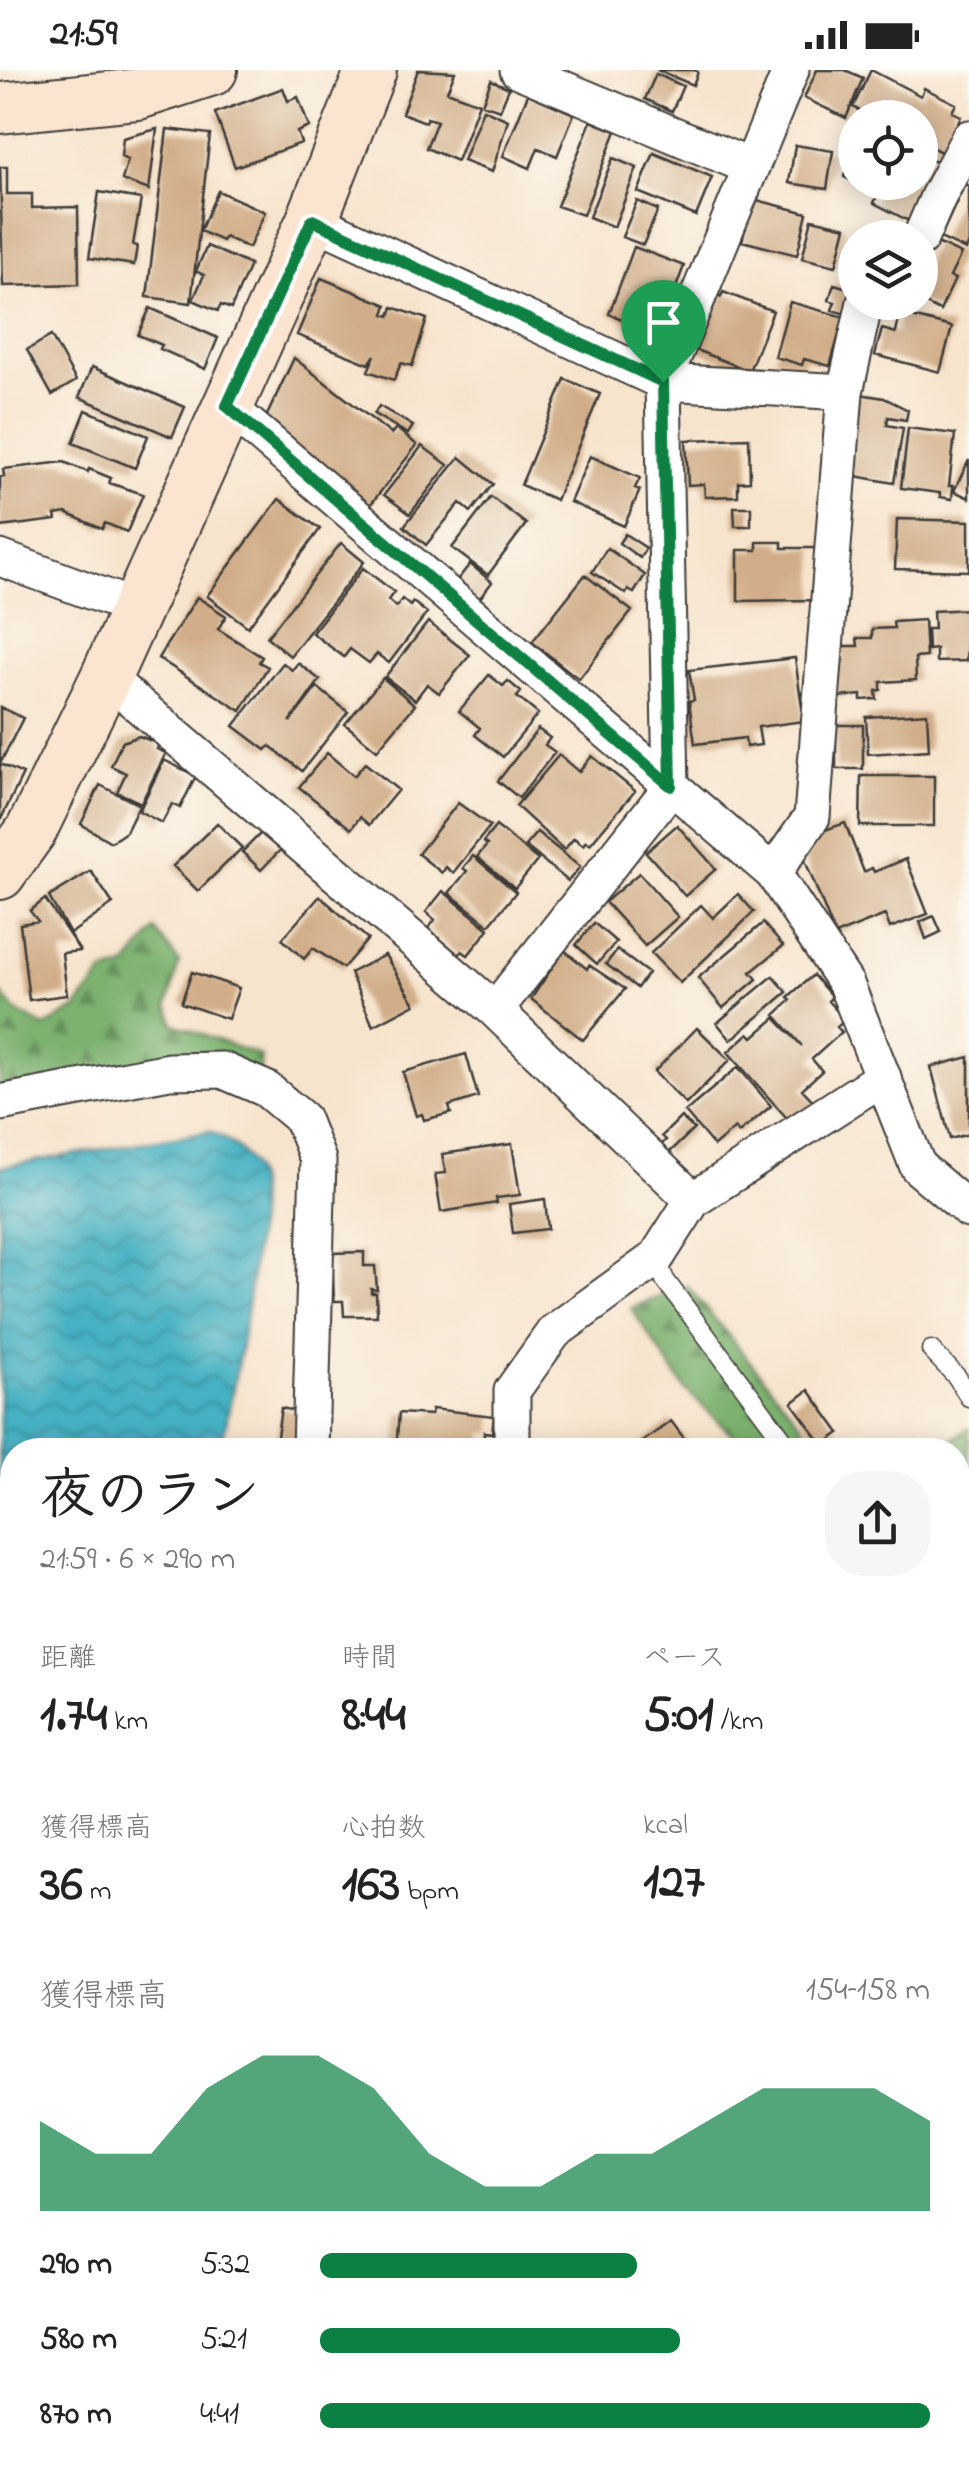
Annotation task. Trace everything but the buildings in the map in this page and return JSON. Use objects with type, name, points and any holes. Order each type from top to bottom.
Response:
[{"type":"street","points":[[0,108],[138,94],[212,70]]},
{"type":"street","points":[[0,874],[31,831],[106,677],[312,220],[371,70]]},
{"type":"street","points":[[518,70],[751,167]]},
{"type":"street","points":[[495,1010],[671,786],[663,382],[791,70]]},
{"type":"street","points":[[929,220],[969,138]]},
{"type":"street","points":[[312,220],[663,382],[844,392]]},
{"type":"street","points":[[772,873],[812,816],[844,392],[861,320]]},
{"type":"street","points":[[227,406],[772,873],[846,984],[918,1167],[969,1210]]},
{"type":"street","points":[[0,558],[136,608]]},
{"type":"street","points":[[106,677],[495,1010],[692,1200]]},
{"type":"street","points":[[0,1103],[168,1071],[222,1070],[266,1088],[302,1119],[318,1160],[310,1438]]},
{"type":"street","points":[[512,1438],[512,1391],[554,1332],[656,1258],[692,1200],[883,1077]]},
{"type":"lane","points":[[656,1258],[665,1280],[781,1438]]},
{"type":"lane","points":[[930,1350],[957,1377],[969,1397]]},
{"type":"green space","points":[[155,930],[179,962],[168,1005],[174,1024],[261,1056],[260,1071],[0,1094],[0,992],[17,1012],[45,1027],[77,1008],[103,973],[126,967]]},
{"type":"green space","points":[[687,1286],[814,1438],[736,1438],[685,1389],[631,1308]]},
{"type":"green space","points":[[969,1428],[969,1438],[955,1438]]},
{"type":"water","points":[[209,1131],[244,1156],[256,1179],[257,1223],[248,1301],[223,1438],[0,1438],[0,1167]]},
{"type":"route","points":[[312,220],[663,382],[671,786],[227,406],[312,220]]}]
